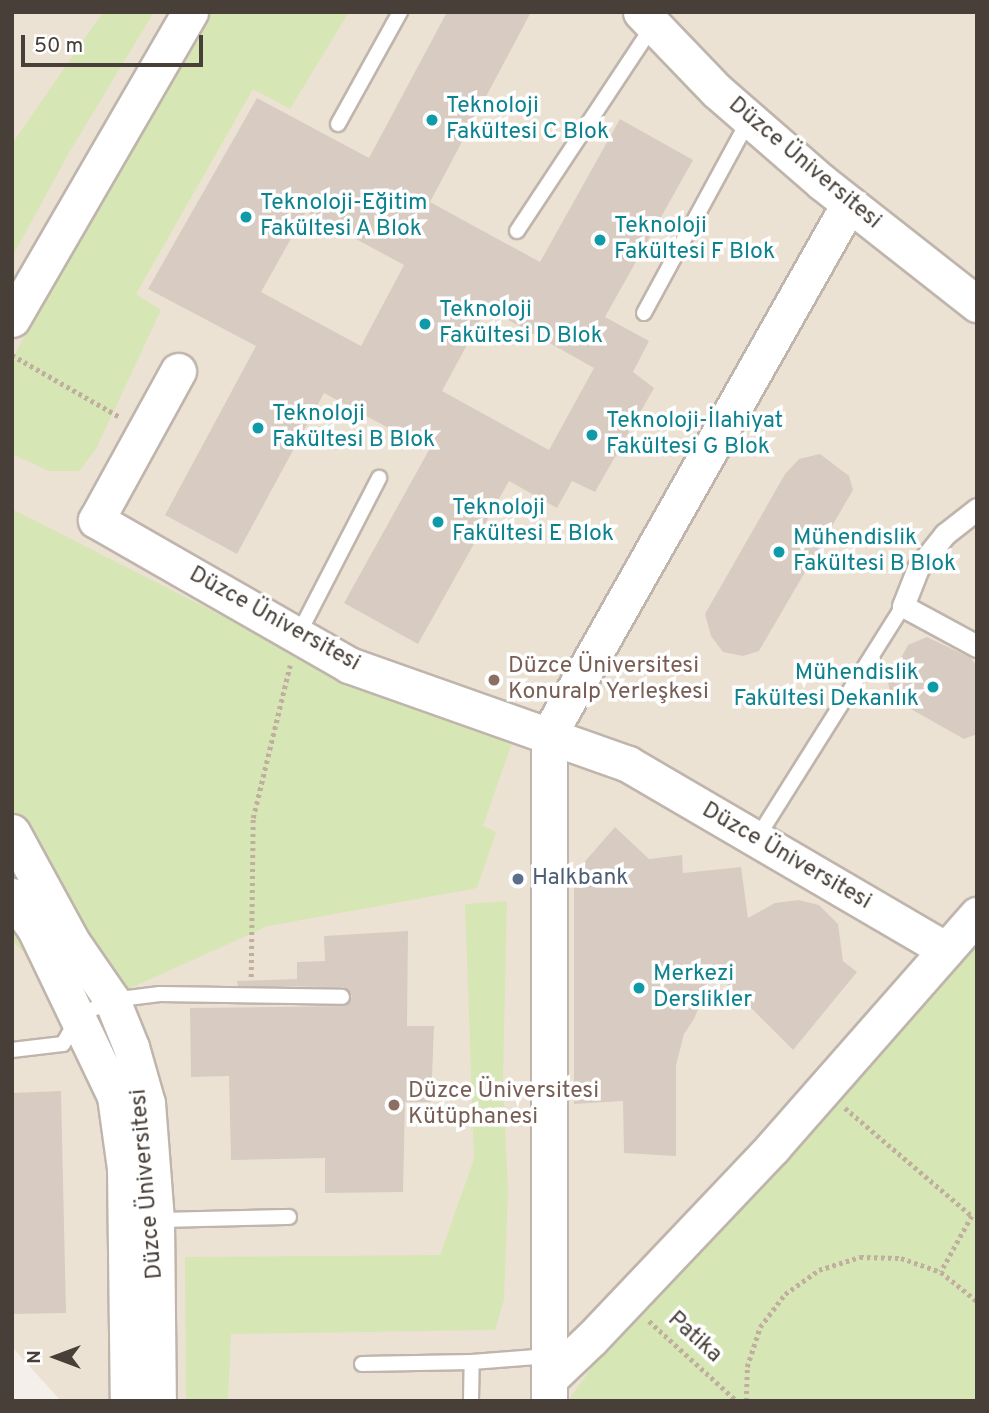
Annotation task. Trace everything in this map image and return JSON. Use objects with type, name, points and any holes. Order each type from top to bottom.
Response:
[{"type":"street","points":[[12,319],[190,12]]},
{"type":"street","name":"Düzce Üniversitesi","points":[[647,20],[750,120],[849,204],[977,304]]},
{"type":"street","points":[[550,1378],[548,734],[849,204]]},
{"type":"street","name":"Düzce Üniversitesi","points":[[178,372],[96,520],[349,665],[628,764],[946,950]]},
{"type":"street","points":[[977,509],[945,534],[925,560],[903,606],[977,646]]},
{"type":"street","name":"Düzce Üniversitesi","points":[[12,832],[72,942],[112,1000],[131,1047],[147,1103],[141,1220],[158,1401]]},
{"type":"street","points":[[12,897],[35,929],[115,1096],[125,1168],[141,1220],[128,1401]]},
{"type":"street","points":[[550,1378],[627,1301],[823,1090],[977,915]]},
{"type":"lane","points":[[338,124],[400,12]]},
{"type":"lane","points":[[517,231],[647,20]]},
{"type":"lane","points":[[644,313],[750,120]]},
{"type":"lane","points":[[298,636],[379,478]]},
{"type":"lane","points":[[757,839],[903,606]]},
{"type":"lane","points":[[12,1050],[63,1044],[79,1016],[112,1000],[160,994],[342,997]]},
{"type":"lane","points":[[141,1220],[289,1217]]},
{"type":"lane","points":[[471,1401],[472,1362]]},
{"type":"lane","points":[[362,1364],[472,1362],[550,1378]]},
{"type":"path","points":[[12,355],[145,431]]},
{"type":"path","points":[[250,995],[253,818],[298,636]]},
{"type":"path","points":[[823,1090],[972,1216],[941,1272]]},
{"type":"path","points":[[747,1401],[747,1367],[760,1327],[785,1294],[819,1270],[860,1257],[901,1258],[941,1272],[977,1301]]},
{"type":"path","name":"Patika","points":[[627,1301],[737,1401]]},
{"type":"shaded area","name":"Düzce Üniversitesi Konuralp Yerleşkesi","points":[[12,12],[977,12],[977,1401],[61,1401],[12,1347]]},
{"type":"green space","points":[[103,12],[154,12],[70,151],[12,257],[12,144]]},
{"type":"green space","points":[[205,12],[349,12],[290,109],[253,89],[136,294],[161,310],[96,449],[79,471],[49,471],[12,454],[12,360],[95,201]]},
{"type":"green space","points":[[12,509],[321,666],[514,737],[483,826],[496,832],[477,888],[268,926],[115,995],[38,965],[12,941]]},
{"type":"green space","points":[[507,901],[503,1080],[508,1192],[504,1300],[495,1330],[231,1334],[228,1401],[186,1401],[185,1257],[440,1255],[474,1159],[465,904]]},
{"type":"green space","points":[[977,940],[977,1401],[568,1401],[597,1360]]},
{"type":"building","points":[[447,12],[531,12],[430,202],[540,262],[620,119],[693,160],[605,317],[649,341],[633,372],[654,388],[595,492],[572,481],[557,508],[509,481],[418,644],[344,603],[429,450],[324,393],[237,554],[165,515],[256,346],[148,289],[257,98],[369,158]],"holes":[[[306,212],[404,265],[361,346],[261,292]],[[487,308],[594,368],[549,450],[442,391]]]},
{"type":"building","name":"Mühendislik Fakültesi B Blok","points":[[820,454],[849,476],[853,490],[759,651],[743,656],[723,652],[711,636],[705,614],[785,474],[799,459]]},
{"type":"building","name":"Mühendislik Fakültesi Dekanlık","points":[[927,637],[971,658],[977,666],[977,734],[964,739],[895,700],[890,693],[888,682],[908,645]]},
{"type":"building","name":"Merkezi Derslikler","points":[[615,827],[649,859],[682,855],[683,873],[741,867],[748,918],[775,903],[799,900],[819,905],[838,924],[843,961],[857,972],[793,1050],[714,971],[694,1019],[684,1034],[676,1065],[676,1156],[624,1153],[623,1101],[574,1104],[574,874]]},
{"type":"building","points":[[408,931],[407,1026],[434,1026],[431,1102],[405,1102],[403,1192],[325,1193],[325,1158],[231,1160],[229,1076],[191,1077],[190,1008],[346,1006],[352,996],[343,987],[238,986],[237,981],[297,979],[297,962],[325,961],[324,936]]},
{"type":"building","points":[[61,1091],[66,1313],[12,1314],[12,1093]]},
{"type":"place","name":"Teknoloji Fakültesi C Blok","points":[[432,120]]},
{"type":"place","name":"Teknoloji-Eğitim Fakültesi A Blok","points":[[246,217]]},
{"type":"place","name":"Teknoloji Fakültesi F Blok","points":[[600,240]]},
{"type":"place","name":"Teknoloji Fakültesi D Blok","points":[[425,324]]},
{"type":"place","name":"Teknoloji Fakültesi B Blok","points":[[258,428]]},
{"type":"place","name":"Teknoloji-İlahiyat Fakültesi G Blok","points":[[592,435]]},
{"type":"place","name":"Teknoloji Fakültesi E Blok","points":[[438,522]]},
{"type":"place","name":"Mühendislik Fakültesi B Blok","points":[[779,552]]},
{"type":"place","name":"Düzce Üniversitesi Konuralp Yerleşkesi","points":[[494,680]]},
{"type":"place","name":"Mühendislik Fakültesi Dekanlık","points":[[933,687]]},
{"type":"place","name":"Halkbank","points":[[518,879]]},
{"type":"place","name":"Merkezi Derslikler","points":[[639,988]]},
{"type":"place","name":"Düzce Üniversitesi Kütüphanesi","points":[[394,1105]]}]
